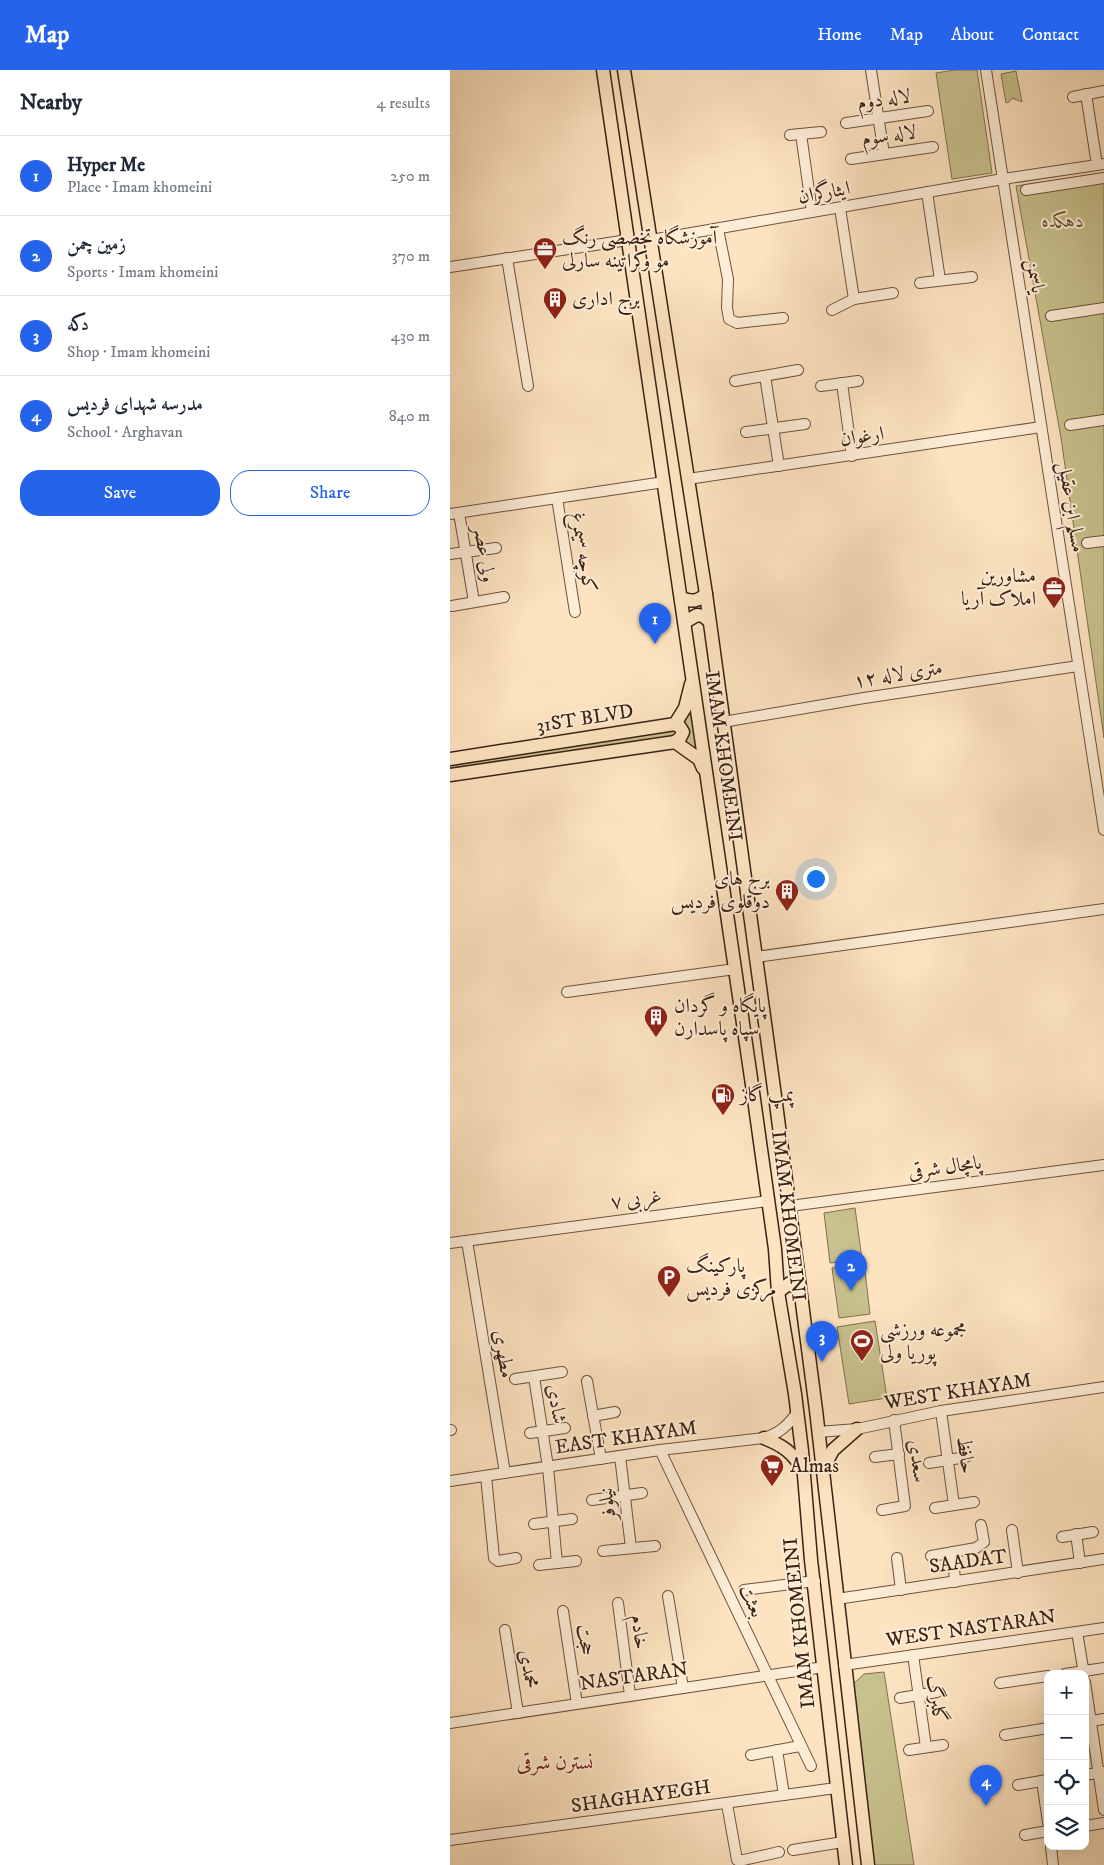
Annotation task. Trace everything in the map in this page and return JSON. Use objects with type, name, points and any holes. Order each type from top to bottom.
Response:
[{"type":"main road","name":"IMAM KHOMEINI","points":[[603,70],[693,676],[775,1249],[778,1292],[797,1413],[804,1473],[811,1560],[815,1580],[836,1788],[846,1865]]},
{"type":"main road","name":"IMAM KHOMEINI","points":[[624,70],[706,594],[790,1206],[823,1469],[868,1865]]},
{"type":"main road","points":[[681,598],[694,602],[706,594]]},
{"type":"main road","points":[[685,622],[697,615],[703,616],[709,621]]},
{"type":"main road","points":[[693,676],[685,708],[675,724],[683,732],[675,742],[699,759],[706,774]]},
{"type":"main road","name":"31ST BLVD","points":[[450,759],[675,724]]},
{"type":"main road","name":"31ST BLVD","points":[[450,775],[675,742]]},
{"type":"main road","points":[[778,1292],[790,1283],[800,1291]]},
{"type":"main road","points":[[823,1469],[833,1450],[857,1429]]},
{"type":"main road","points":[[764,1438],[784,1446],[797,1460],[804,1473]]},
{"type":"main road","points":[[811,1560],[822,1569],[828,1565],[832,1556]]},
{"type":"street","points":[[871,70],[884,154]]},
{"type":"street","name":"یاسمن","points":[[986,70],[1041,427]]},
{"type":"street","points":[[1073,97],[1104,91]]},
{"type":"street","points":[[1086,94],[1101,165]]},
{"type":"street","name":"لاله دوم","points":[[846,123],[928,111]]},
{"type":"street","points":[[790,136],[821,132]]},
{"type":"street","points":[[801,134],[812,212]]},
{"type":"street","name":"لاله سوم","points":[[851,159],[933,147]]},
{"type":"street","name":"ایثارگران","points":[[651,240],[1003,179],[1101,165]]},
{"type":"street","points":[[1026,190],[1104,178]]},
{"type":"street","points":[[926,192],[940,280]]},
{"type":"street","points":[[840,208],[854,299]]},
{"type":"street","points":[[718,229],[728,279],[727,308],[729,318],[737,323],[783,318]]},
{"type":"street","points":[[450,267],[628,240]]},
{"type":"street","points":[[507,258],[528,386]]},
{"type":"street","points":[[920,283],[972,277]]},
{"type":"street","points":[[832,310],[854,299],[893,292]]},
{"type":"street","points":[[1050,316],[1104,308]]},
{"type":"street","points":[[735,381],[798,370]]},
{"type":"street","points":[[765,376],[779,466]]},
{"type":"street","points":[[820,386],[858,381]]},
{"type":"street","points":[[842,383],[852,456]]},
{"type":"street","points":[[1070,425],[1104,420]]},
{"type":"street","points":[[746,432],[805,424]]},
{"type":"street","name":"ارغوان","points":[[688,479],[1041,427]]},
{"type":"street","name":"مسلم ابن عقیل","points":[[1041,427],[1104,830]]},
{"type":"street","points":[[455,513],[664,482]]},
{"type":"street","name":"کوچه سیمرغ","points":[[557,498],[575,612]]},
{"type":"street","name":"ولی عصر","points":[[455,513],[466,552],[474,602]]},
{"type":"street","points":[[1087,543],[1104,540]]},
{"type":"street","points":[[450,554],[496,548]]},
{"type":"street","points":[[452,606],[504,597]]},
{"type":"street","name":"۱۲ متری لاله","points":[[723,722],[864,698],[1078,666]]},
{"type":"street","points":[[756,957],[1104,909]]},
{"type":"street","points":[[567,992],[734,969]]},
{"type":"street","name":"پامچال شرقی","points":[[790,1206],[1104,1165]]},
{"type":"street","name":"۷ غربی","points":[[450,1243],[768,1200]]},
{"type":"street","name":"مطهری","points":[[467,1240],[505,1473]]},
{"type":"street","points":[[515,1379],[562,1372]]},
{"type":"street","name":"شادی","points":[[534,1377],[548,1467],[556,1563]]},
{"type":"street","points":[[587,1380],[601,1459]]},
{"type":"street","name":"WEST KHAYAM","points":[[818,1432],[857,1429],[940,1411],[1104,1387]]},
{"type":"street","name":"حافظ","points":[[940,1411],[954,1505]]},
{"type":"street","points":[[593,1416],[615,1412]]},
{"type":"street","name":"EAST KHAYAM","points":[[450,1481],[660,1450],[764,1438],[778,1434],[797,1413]]},
{"type":"street","name":"سعدی","points":[[882,1510],[906,1506],[894,1420]]},
{"type":"street","points":[[530,1433],[565,1428]]},
{"type":"street","name":"بعثت","points":[[660,1450],[810,1766]]},
{"type":"street","points":[[875,1457],[899,1454]]},
{"type":"street","name":"نیلوفر","points":[[620,1456],[631,1548]]},
{"type":"street","points":[[929,1463],[966,1457]]},
{"type":"street","points":[[486,1476],[494,1558],[498,1561],[516,1558]]},
{"type":"street","points":[[592,1500],[642,1493]]},
{"type":"street","points":[[935,1508],[974,1502]]},
{"type":"street","points":[[534,1524],[572,1519]]},
{"type":"street","points":[[931,1556],[976,1548],[984,1542],[982,1525]]},
{"type":"street","points":[[1012,1530],[1018,1573]]},
{"type":"street","points":[[1062,1537],[1093,1532]]},
{"type":"street","points":[[1076,1534],[1080,1563]]},
{"type":"street","points":[[603,1551],[655,1546]]},
{"type":"street","points":[[953,1552],[955,1582]]},
{"type":"street","points":[[897,1558],[901,1590]]},
{"type":"street","name":"SAADAT","points":[[837,1599],[1104,1559]]},
{"type":"street","points":[[539,1565],[576,1561]]},
{"type":"street","points":[[744,1590],[815,1580]]},
{"type":"street","points":[[668,1596],[683,1688]]},
{"type":"street","name":"خادم","points":[[618,1603],[630,1695]]},
{"type":"street","name":"حجت","points":[[563,1611],[576,1704]]},
{"type":"street","name":"WEST NASTARAN","points":[[844,1665],[1104,1628]]},
{"type":"street","name":"محمدی","points":[[505,1630],[518,1713]]},
{"type":"street","points":[[1077,1632],[1084,1670]]},
{"type":"street","name":"گلبرگ","points":[[913,1654],[926,1747]]},
{"type":"street","name":"NASTARAN","points":[[450,1723],[824,1667]]},
{"type":"street","points":[[1089,1671],[1104,1668]]},
{"type":"street","points":[[1000,1683],[1044,1677]]},
{"type":"street","points":[[900,1698],[937,1692]]},
{"type":"street","points":[[1089,1722],[1104,1719]]},
{"type":"street","points":[[1089,1726],[1101,1773],[1104,1810]]},
{"type":"street","points":[[1005,1735],[1044,1729]]},
{"type":"street","points":[[909,1750],[943,1744]]},
{"type":"street","points":[[751,1755],[800,1746]]},
{"type":"street","points":[[777,1750],[784,1795]]},
{"type":"street","points":[[1018,1785],[1044,1780]]},
{"type":"street","name":"SHAGHAYEGH","points":[[450,1840],[836,1788]]},
{"type":"street","points":[[727,1804],[737,1860],[779,1852]]},
{"type":"street","points":[[1089,1825],[1104,1823]]},
{"type":"street","points":[[1025,1835],[1044,1832]]},
{"type":"street","points":[[793,1850],[843,1842]]},
{"type":"street","points":[[1051,1850],[1053,1865]]},
{"type":"green space","points":[[955,70],[977,70],[992,173],[952,179],[936,73]]},
{"type":"green space","points":[[1016,71],[1022,102],[1012,98],[1006,103],[1001,74]]},
{"type":"green space","name":"دهکده","points":[[1104,173],[1104,738],[1061,438],[1016,186]]},
{"type":"green space","points":[[693,693],[702,758],[680,742],[679,723]]},
{"type":"green space","points":[[675,727],[678,737],[450,773],[450,760]]},
{"type":"green space","points":[[855,1208],[862,1259],[830,1263],[824,1213]]},
{"type":"green space","points":[[864,1263],[870,1314],[839,1318],[832,1268]]},
{"type":"green space","name":"مجموعه ورزشی پوریا ولی","points":[[875,1321],[887,1398],[849,1404],[837,1327]]},
{"type":"green space","points":[[884,1672],[914,1865],[874,1865],[852,1685],[864,1674]]},
{"type":"place","name":"آموزشگاه تخصصی رنگ مو وکراتینه سارلی","points":[[545,270]]},
{"type":"place","name":"برج اداری","points":[[555,320]]},
{"type":"place","name":"مشاورین املاک آریا","points":[[1054,609]]},
{"type":"place","name":"Hyper Me","points":[[655,644]]},
{"type":"place","name":"برج های دوقلوی فردیس","points":[[787,912]]},
{"type":"place","name":"پایگاه و گردان سپاه پاسدارن","points":[[656,1038]]},
{"type":"place","name":"پمپ گاز","points":[[723,1116]]},
{"type":"place","name":"زمین چمن","points":[[851,1291]]},
{"type":"place","name":"پارکینگ مرکزی فردیس","points":[[669,1298]]},
{"type":"place","name":"دکه","points":[[822,1362]]},
{"type":"place","name":"مجموعه ورزشی پوریا ولی","points":[[862,1362]]},
{"type":"place","name":"Almas","points":[[772,1487]]},
{"type":"place","name":"مدرسه شهدای فردیس","points":[[986,1806]]},
{"type":"district","name":"نسترن شرقی","points":[[555,1763]]}]
